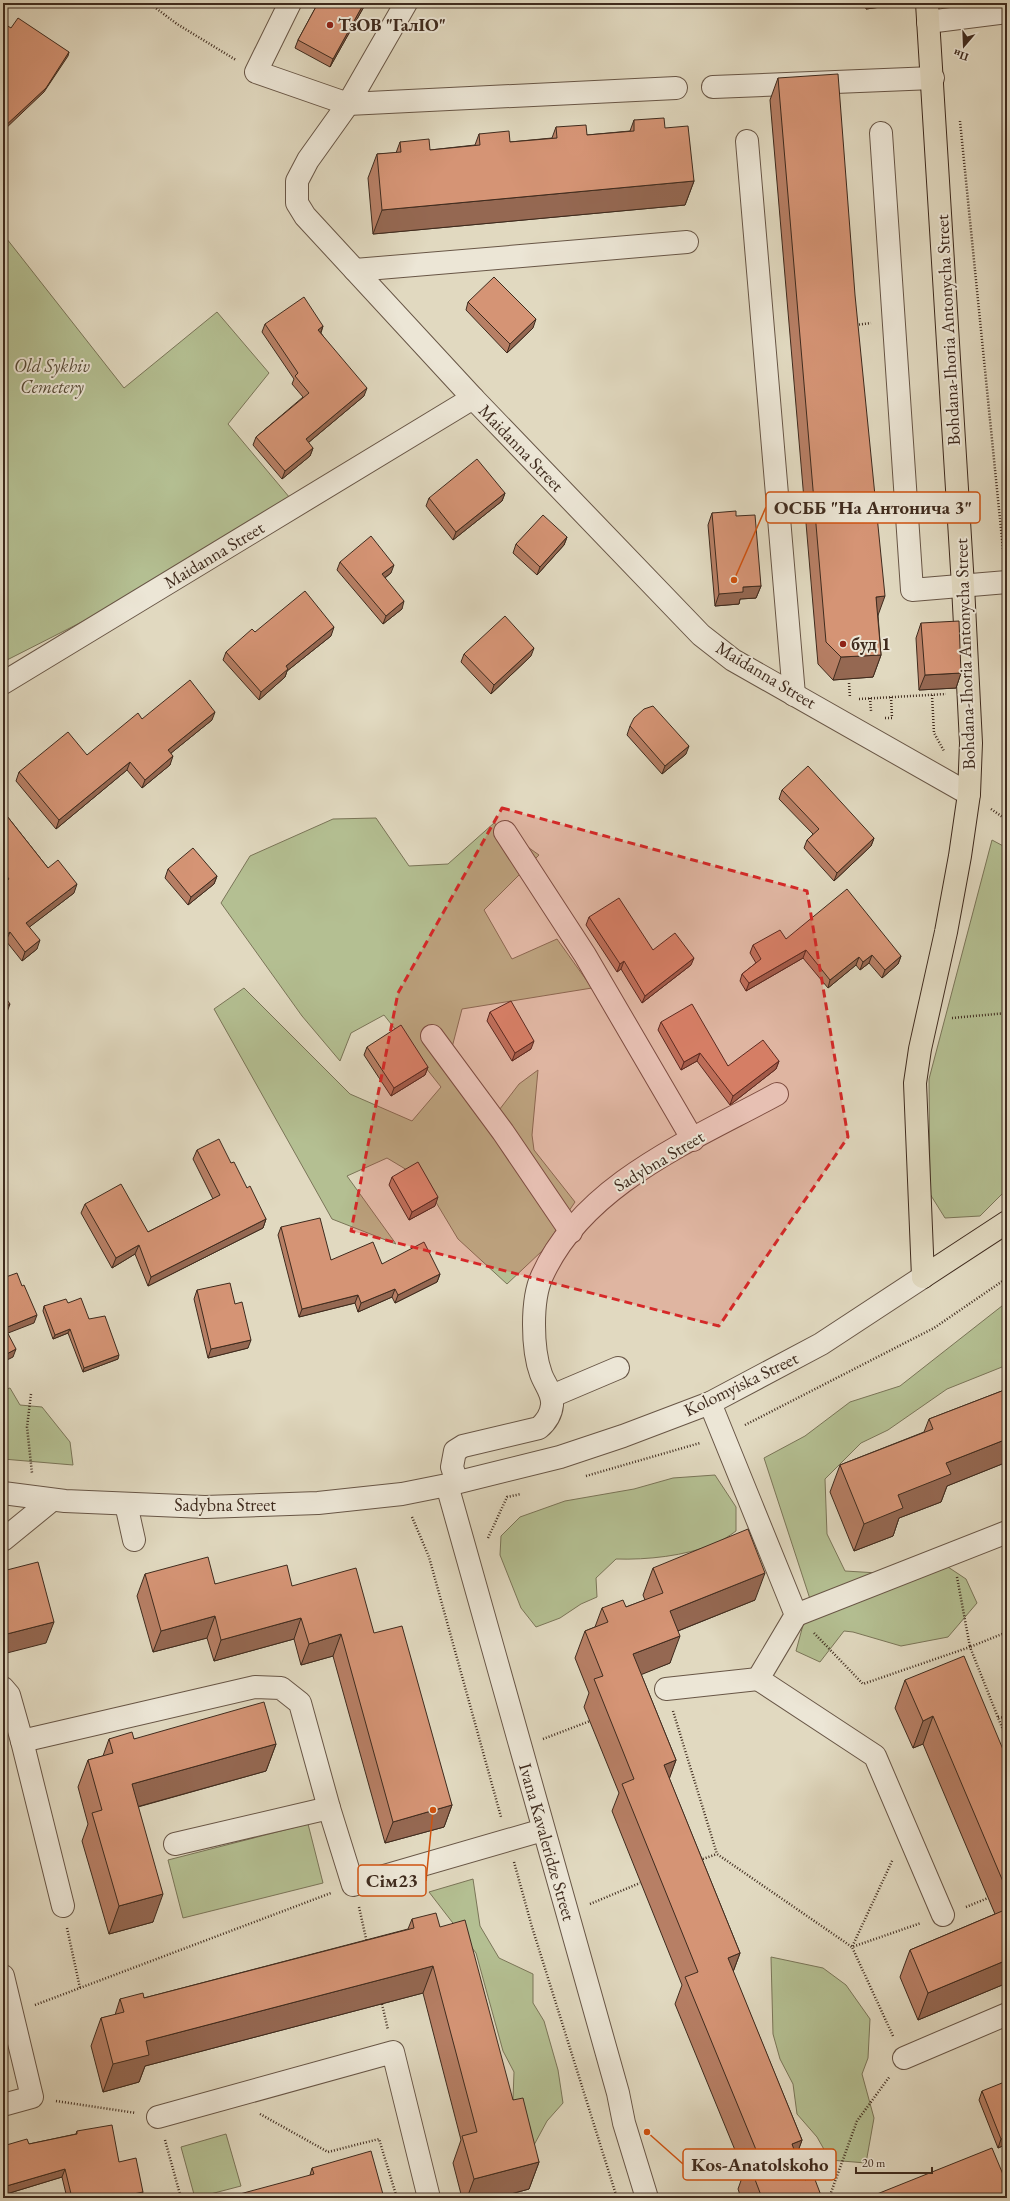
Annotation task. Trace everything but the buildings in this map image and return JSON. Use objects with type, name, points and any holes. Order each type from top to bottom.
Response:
[{"type":"main road","name":"Bohdana-Ihoria Antonycha Street","points":[[923,1277],[915,1083],[926,1021],[951,908],[963,790],[970,743],[963,586],[928,13]]},
{"type":"main road","name":"Kolomyiska Street","points":[[923,1277],[1007,1222]]},
{"type":"street","points":[[290,3],[256,72],[348,104],[676,88]]},
{"type":"street","points":[[406,3],[348,104],[308,160],[297,181],[297,203],[305,216],[473,398]]},
{"type":"street","points":[[928,13],[1007,12]]},
{"type":"street","points":[[713,87],[933,78]]},
{"type":"street","points":[[881,133],[912,590],[1007,582]]},
{"type":"street","points":[[747,141],[794,695]]},
{"type":"street","points":[[355,270],[687,242]]},
{"type":"street","name":"Maidanna Street","points":[[3,682],[473,398],[701,635],[733,660],[963,790]]},
{"type":"street","points":[[505,832],[585,955],[693,1140]]},
{"type":"street","points":[[432,1036],[503,1132],[571,1232]]},
{"type":"street","name":"Sadybna Street","points":[[552,1396],[540,1373],[534,1338],[535,1310],[541,1278],[561,1244],[582,1217],[606,1194],[634,1172],[777,1094]]},
{"type":"street","name":"Kolomyiska Street","points":[[452,1484],[567,1454],[623,1436],[710,1402],[821,1344],[923,1277]]},
{"type":"street","points":[[452,1484],[452,1467],[456,1451],[463,1446],[539,1428],[545,1423],[550,1414],[552,1396],[618,1368]]},
{"type":"street","points":[[710,1402],[796,1614]]},
{"type":"street","name":"Sadybna Street","points":[[3,1493],[52,1500],[205,1507],[318,1503],[402,1494],[452,1484]]},
{"type":"street","name":"Ivana Kavaleridze Street","points":[[452,1484],[543,1830],[618,2093],[624,2123],[645,2197]]},
{"type":"street","points":[[3,1540],[52,1500]]},
{"type":"street","points":[[126,1504],[134,1540]]},
{"type":"street","points":[[758,1680],[796,1614],[1007,1532]]},
{"type":"street","points":[[666,1689],[758,1680],[875,1756],[943,1915]]},
{"type":"street","points":[[22,1741],[255,1686],[281,1688],[300,1703],[328,1808],[353,1884],[543,1830]]},
{"type":"street","points":[[3,1688],[9,1695],[22,1741],[63,1906]]},
{"type":"street","points":[[175,1844],[328,1808]]},
{"type":"street","points":[[3,1976],[7,2015],[32,2097],[3,2105]]},
{"type":"street","points":[[904,2058],[1007,2014]]},
{"type":"street","points":[[158,2117],[393,2052],[429,2198]]},
{"type":"path","points":[[149,3],[177,24],[256,72]]},
{"type":"path","points":[[960,113],[1007,582]]},
{"type":"path","points":[[859,699],[968,693]]},
{"type":"path","points":[[932,695],[934,733],[963,790]]},
{"type":"path","points":[[878,718],[892,718],[890,697]]},
{"type":"path","points":[[870,698],[872,719]]},
{"type":"path","points":[[926,1021],[1007,1013]]},
{"type":"path","points":[[582,1477],[724,1436],[934,1328],[1007,1278]]},
{"type":"path","points":[[31,1394],[27,1427],[32,1474]]},
{"type":"path","points":[[486,1540],[507,1497],[522,1493]]},
{"type":"path","points":[[953,1553],[970,1648],[1007,1740]]},
{"type":"path","points":[[796,1614],[863,1684],[970,1648],[1007,1632]]},
{"type":"path","points":[[666,1689],[717,1854],[852,1947],[904,2058],[857,2121],[829,2198]]},
{"type":"path","points":[[997,1717],[1007,1718]]},
{"type":"path","points":[[542,1739],[590,1721]]},
{"type":"path","points":[[852,1947],[907,1831]]},
{"type":"path","points":[[696,1862],[717,1854]]},
{"type":"path","points":[[584,1907],[640,1883]]},
{"type":"path","points":[[7,2015],[353,1884],[369,1949]]},
{"type":"path","points":[[63,1906],[80,1988]]},
{"type":"path","points":[[852,1947],[943,1915]]},
{"type":"path","points":[[32,2097],[158,2117],[181,2198]]},
{"type":"path","points":[[229,2097],[328,2152],[379,2139],[398,2198]]},
{"type":"highlighted area","points":[[502,808],[807,891],[848,1137],[719,1326],[351,1231],[398,993]]},
{"type":"green space","name":"Old Sykhiv Cemetery","points":[[3,234],[124,388],[217,312],[269,373],[228,424],[290,498],[131,597],[3,662]]},
{"type":"green space","points":[[376,818],[409,866],[448,864],[494,823],[539,855],[484,910],[512,959],[557,939],[592,988],[462,1009],[449,1059],[493,1118],[519,1084],[538,1070],[532,1135],[534,1150],[575,1202],[542,1251],[507,1284],[458,1239],[422,1179],[387,1158],[347,1176],[396,1244],[332,1219],[214,1009],[244,988],[350,1094],[412,1121],[441,1087],[384,1015],[351,1033],[340,1061],[302,1016],[221,903],[250,856],[333,819]]},
{"type":"green space","points":[[992,840],[1007,848],[1007,1189],[980,1216],[945,1218],[930,1194],[929,1079]]},
{"type":"green space","points":[[1007,1302],[1007,1365],[947,1389],[888,1430],[861,1443],[825,1479],[827,1534],[845,1571],[878,1573],[933,1557],[966,1579],[977,1603],[948,1637],[901,1646],[853,1632],[844,1631],[820,1662],[796,1651],[810,1599],[764,1458],[805,1436],[850,1402],[900,1386]]},
{"type":"green space","points":[[10,1388],[20,1405],[42,1407],[70,1442],[73,1465],[3,1459],[3,1390]]},
{"type":"green space","points":[[715,1475],[736,1507],[736,1531],[731,1535],[714,1544],[691,1552],[653,1558],[616,1559],[596,1578],[597,1597],[581,1604],[560,1618],[536,1627],[521,1608],[500,1555],[501,1536],[520,1517],[565,1501],[634,1489],[673,1478]]},
{"type":"green space","points":[[308,1824],[323,1883],[183,1918],[168,1860]]},
{"type":"green space","points":[[473,1879],[480,1926],[499,1958],[533,1974],[533,2003],[544,2021],[558,2070],[563,2103],[547,2121],[534,2145],[513,2099],[514,2072],[503,2051],[476,1953],[429,1892]]},
{"type":"green space","points":[[771,1957],[823,1968],[846,1985],[870,2019],[868,2058],[862,2074],[874,2118],[866,2163],[830,2160],[817,2137],[797,2114],[793,2084],[780,2059],[773,2034]]},
{"type":"green space","points":[[226,2134],[241,2186],[195,2198],[181,2147]]},
{"type":"place","name":"ТзОВ \"ГалІО\"","points":[[330,25]]},
{"type":"place","name":"ОСББ \"На Антонича 3\"","points":[[734,580]]},
{"type":"place","name":"буд 1","points":[[843,644]]},
{"type":"place","name":"Сім23","points":[[433,1810]]},
{"type":"place","name":"Kos-Anatolskoho","points":[[647,2132]]}]
